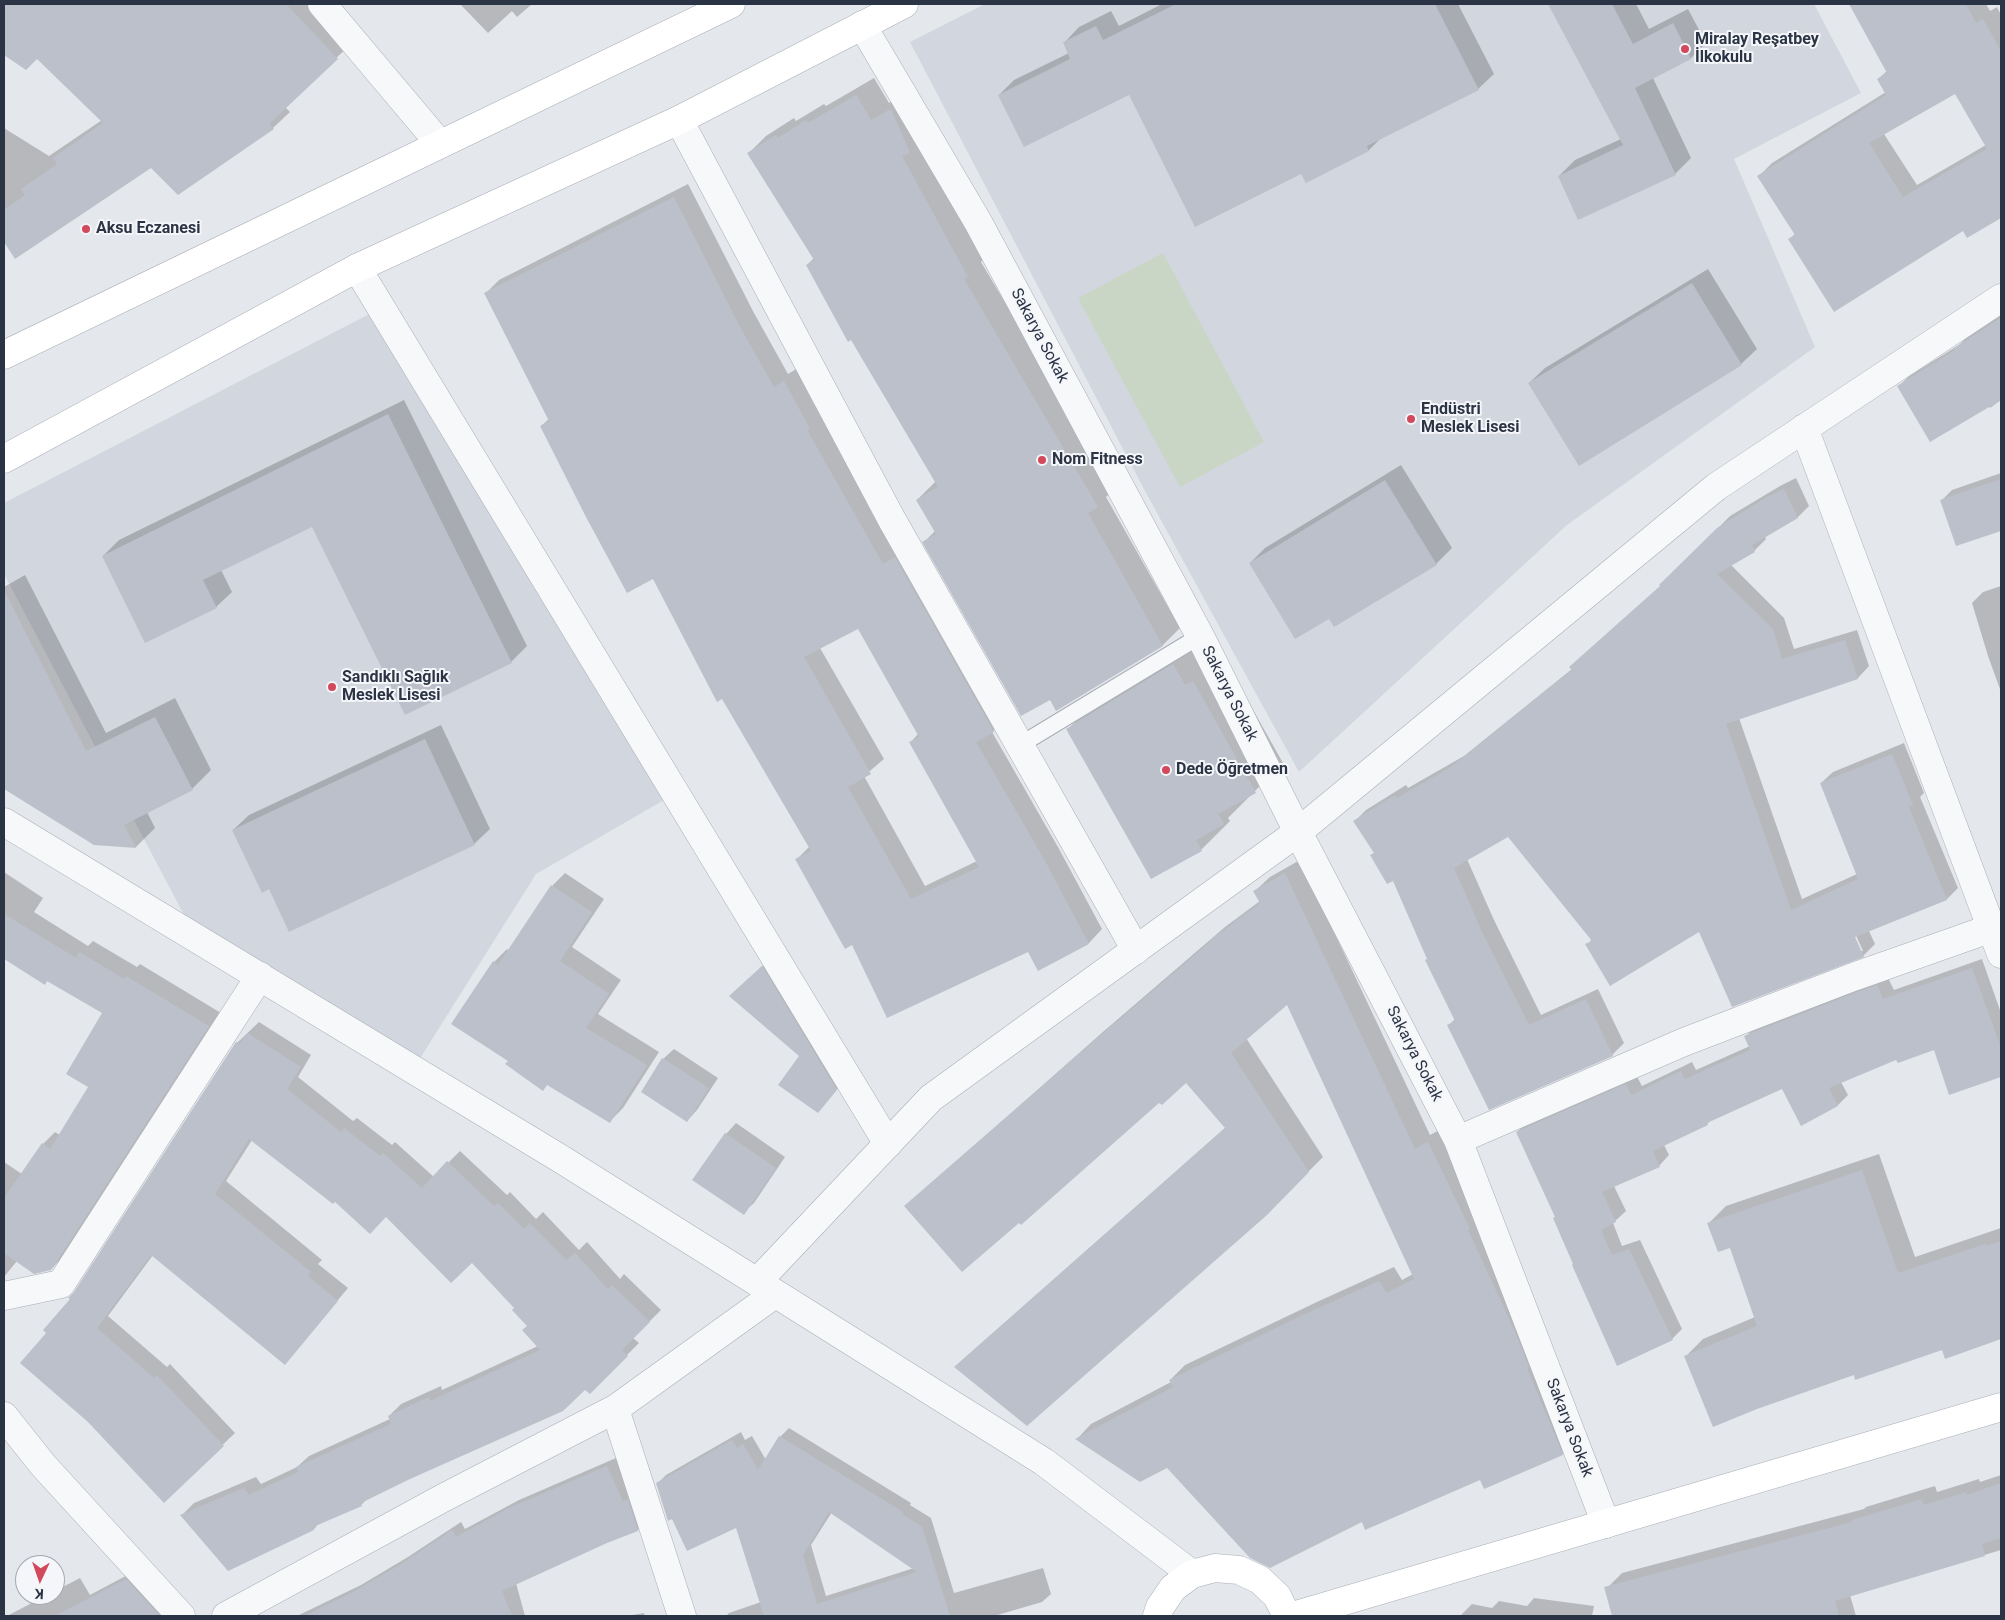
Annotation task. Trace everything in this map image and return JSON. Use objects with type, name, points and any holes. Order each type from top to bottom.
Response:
[{"type":"street","points":[[322,4],[440,144]]},
{"type":"street","points":[[7,349],[731,4]]},
{"type":"street","points":[[4,459],[357,268],[679,120],[904,4]]},
{"type":"street","name":"Sakarya Sokak","points":[[862,25],[978,222],[1200,636],[1298,832],[1458,1140],[1606,1524]]},
{"type":"street","points":[[679,120],[892,520],[1136,950]]},
{"type":"street","points":[[357,268],[888,1144]]},
{"type":"street","points":[[226,1616],[443,1498],[615,1409],[766,1288],[888,1144],[931,1098],[1298,832],[1716,486],[2001,298]]},
{"type":"street","points":[[1804,428],[2001,954]]},
{"type":"street","points":[[4,822],[561,1160],[1044,1462],[1192,1574]]},
{"type":"street","points":[[1458,1140],[1684,1042],[1853,977],[1992,928]]},
{"type":"street","points":[[6,1300],[61,1284],[260,976]]},
{"type":"street","points":[[1293,1616],[2001,1407]]},
{"type":"street","points":[[615,1409],[682,1616]]},
{"type":"street","points":[[4,1416],[43,1465],[181,1616]]},
{"type":"street","points":[[1157,1616],[1160,1607],[1173,1588],[1192,1574],[1215,1568],[1239,1570],[1260,1580],[1277,1596],[1286,1616]]},
{"type":"lane","points":[[1020,745],[1200,636]]},
{"type":"shaded area","name":"Endüstri Meslek Lisesi","points":[[985,4],[1814,4],[1861,93],[1734,159],[1815,347],[1567,525],[1299,772],[1145,491],[910,42]]},
{"type":"shaded area","name":"Sandıklı Sağlık Meslek Lisesi","points":[[385,306],[664,800],[536,874],[419,1060],[192,930],[4,574],[4,503]]},
{"type":"green space","points":[[1163,253],[1264,442],[1180,487],[1078,298]]},
{"type":"building","points":[[4,4],[286,4],[338,59],[269,124],[274,129],[178,195],[151,168],[15,259],[4,242],[4,210],[25,195],[21,189],[57,164],[53,158],[103,123],[37,59],[26,70],[4,55]]},
{"type":"building","points":[[1176,4],[1435,4],[1479,90],[1367,146],[1369,151],[1306,183],[1301,174],[1195,227],[1129,95],[1024,147],[998,95],[1070,59],[1063,42],[1096,26],[1103,40]]},
{"type":"building","points":[[1548,4],[1612,4],[1633,44],[1673,23],[1691,59],[1635,88],[1676,175],[1578,220],[1558,176],[1623,145]]},
{"type":"building","points":[[1849,4],[1966,4],[1976,23],[1983,19],[2001,51],[2001,218],[1967,238],[1963,231],[1834,312],[1788,239],[1795,235],[1757,176],[1886,95],[1877,79],[1887,73]],"holes":[[[1955,94],[1987,149],[1903,197],[1869,143]]]},
{"type":"building","points":[[856,95],[871,120],[891,109],[910,153],[902,156],[968,277],[964,279],[1098,507],[1088,513],[1163,646],[1056,711],[1050,700],[1021,716],[922,542],[936,534],[916,500],[938,487],[851,340],[848,342],[806,265],[814,260],[747,153],[776,135],[778,138],[806,120],[808,123]]},
{"type":"building","points":[[674,197],[740,327],[774,387],[784,381],[810,429],[807,430],[883,564],[895,557],[994,732],[976,742],[1045,861],[1089,944],[1038,971],[1028,952],[887,1018],[852,945],[845,949],[795,859],[811,851],[722,699],[717,702],[653,579],[627,593],[540,426],[549,421],[484,293]],"holes":[[[858,629],[919,737],[909,742],[979,867],[911,899],[848,787],[871,774],[804,657]]]},
{"type":"building","points":[[1692,283],[1742,365],[1579,466],[1528,383]]},
{"type":"building","points":[[2001,318],[2001,400],[1930,442],[1897,386],[1955,350],[1954,348]]},
{"type":"building","points":[[388,414],[512,663],[405,715],[312,527],[203,580],[217,608],[145,643],[102,556]]},
{"type":"building","points":[[2001,479],[2001,531],[1956,546],[1940,500]]},
{"type":"building","points":[[1385,480],[1437,565],[1334,627],[1329,619],[1295,639],[1249,563]]},
{"type":"building","points":[[1784,489],[1798,518],[1752,545],[1755,552],[1717,574],[1773,629],[1782,659],[1845,640],[1858,679],[1726,724],[1791,910],[1858,879],[1820,783],[1892,754],[1913,805],[1909,807],[1947,900],[1855,937],[1864,957],[1732,1007],[1699,932],[1610,986],[1585,944],[1592,941],[1508,837],[1454,868],[1482,932],[1529,1025],[1586,999],[1613,1056],[1489,1110],[1447,1025],[1455,1021],[1425,960],[1427,959],[1393,881],[1387,884],[1370,855],[1374,853],[1353,821],[1395,795],[1397,798],[1451,767],[1572,670],[1569,667],[1660,586],[1717,528],[1767,497]]},
{"type":"building","points":[[4,590],[86,751],[155,717],[193,790],[124,825],[136,848],[94,845],[4,789]]},
{"type":"building","name":"Dede Öğretmen","points":[[1173,664],[1185,685],[1193,681],[1256,793],[1218,814],[1224,824],[1196,840],[1202,851],[1151,879],[1066,729]]},
{"type":"building","points":[[425,739],[475,845],[289,932],[269,889],[262,893],[232,830]]},
{"type":"building","points":[[1285,873],[1415,1149],[1428,1142],[1470,1229],[1468,1230],[1515,1332],[1529,1367],[1527,1368],[1563,1455],[1484,1489],[1480,1480],[1365,1530],[1362,1522],[1270,1568],[1250,1558],[1167,1468],[1140,1482],[1075,1439],[1173,1387],[1169,1380],[1303,1315],[1379,1281],[1387,1293],[1414,1279],[1287,1005],[1231,1053],[1309,1172],[1267,1215],[1027,1426],[954,1367],[1225,1128],[1186,1083],[1162,1105],[1159,1103],[1021,1225],[1019,1223],[962,1272],[904,1206],[1209,941],[1260,903],[1253,891]]},
{"type":"building","points":[[551,885],[592,912],[560,961],[609,994],[586,1028],[647,1065],[610,1123],[547,1085],[543,1091],[505,1064],[508,1061],[451,1024],[493,961],[498,965]]},
{"type":"building","points":[[4,914],[76,958],[79,952],[124,979],[126,976],[209,1026],[51,1270],[34,1274],[4,1253],[4,1198],[42,1143],[50,1149],[88,1087],[66,1074],[102,1013],[47,981],[45,985],[4,959]]},
{"type":"building","points":[[762,966],[837,1090],[818,1113],[778,1085],[799,1056],[729,996]]},
{"type":"building","points":[[1972,968],[2001,1048],[2001,1077],[1949,1095],[1934,1050],[1898,1063],[1896,1060],[1829,1088],[1838,1106],[1801,1126],[1782,1089],[1707,1123],[1708,1125],[1653,1151],[1660,1167],[1602,1192],[1616,1222],[1601,1230],[1612,1255],[1629,1249],[1673,1340],[1617,1366],[1572,1265],[1553,1218],[1555,1217],[1516,1132],[1626,1084],[1631,1095],[1681,1071],[1685,1079],[1750,1050],[1744,1036],[1877,985],[1883,999]]},
{"type":"building","points":[[247,1033],[301,1067],[287,1089],[341,1132],[344,1128],[380,1156],[383,1153],[422,1188],[447,1161],[494,1206],[498,1203],[524,1229],[530,1223],[566,1260],[575,1253],[608,1289],[612,1285],[650,1322],[622,1350],[628,1356],[590,1394],[585,1390],[563,1411],[410,1479],[361,1503],[362,1506],[313,1527],[314,1530],[228,1571],[180,1515],[244,1488],[249,1495],[298,1472],[296,1467],[391,1424],[388,1416],[429,1397],[430,1401],[540,1350],[522,1330],[527,1326],[512,1310],[514,1308],[472,1263],[451,1283],[386,1217],[370,1234],[335,1202],[333,1204],[249,1139],[215,1194],[311,1272],[308,1276],[338,1301],[285,1365],[151,1255],[97,1328],[154,1378],[157,1375],[224,1446],[164,1503],[88,1422],[20,1363],[46,1333],[43,1330],[70,1299],[68,1298],[74,1292],[236,1042],[240,1044]]},
{"type":"building","points":[[662,1058],[709,1088],[687,1122],[641,1092]]},
{"type":"building","points":[[725,1133],[776,1168],[744,1215],[692,1180]]},
{"type":"building","points":[[1862,1170],[1898,1273],[1985,1244],[1986,1246],[2001,1241],[2001,1339],[1945,1359],[1942,1350],[1855,1380],[1854,1375],[1757,1409],[1713,1427],[1684,1356],[1757,1326],[1730,1248],[1718,1252],[1707,1223]]},
{"type":"building","points":[[779,1436],[903,1512],[902,1514],[922,1527],[950,1616],[764,1616],[736,1528],[687,1551],[672,1519],[668,1521],[656,1483],[732,1440],[737,1448],[743,1444],[758,1470]],"holes":[[[829,1512],[917,1572],[817,1604],[803,1555]]]},
{"type":"building","points":[[607,1466],[623,1502],[628,1499],[638,1531],[607,1543],[502,1591],[512,1616],[304,1616],[351,1593],[398,1566],[452,1530],[456,1537],[509,1508]]},
{"type":"building","points":[[2001,1483],[2001,1538],[1982,1544],[1985,1556],[1835,1601],[1839,1616],[1612,1616],[1604,1587],[1852,1522],[1852,1520],[1922,1499],[1924,1505],[1966,1492],[1967,1495]]},
{"type":"building","points":[[126,1579],[160,1616],[55,1616]]},
{"type":"place","name":"Miralay Reşatbey İlkokulu","points":[[1685,49]]},
{"type":"place","name":"Aksu Eczanesi","points":[[86,229]]},
{"type":"place","name":"Endüstri Meslek Lisesi","points":[[1411,419]]},
{"type":"place","name":"Nom Fitness","points":[[1042,460]]},
{"type":"place","name":"Sandıklı Sağlık Meslek Lisesi","points":[[332,687]]},
{"type":"place","name":"Dede Öğretmen","points":[[1166,770]]}]
